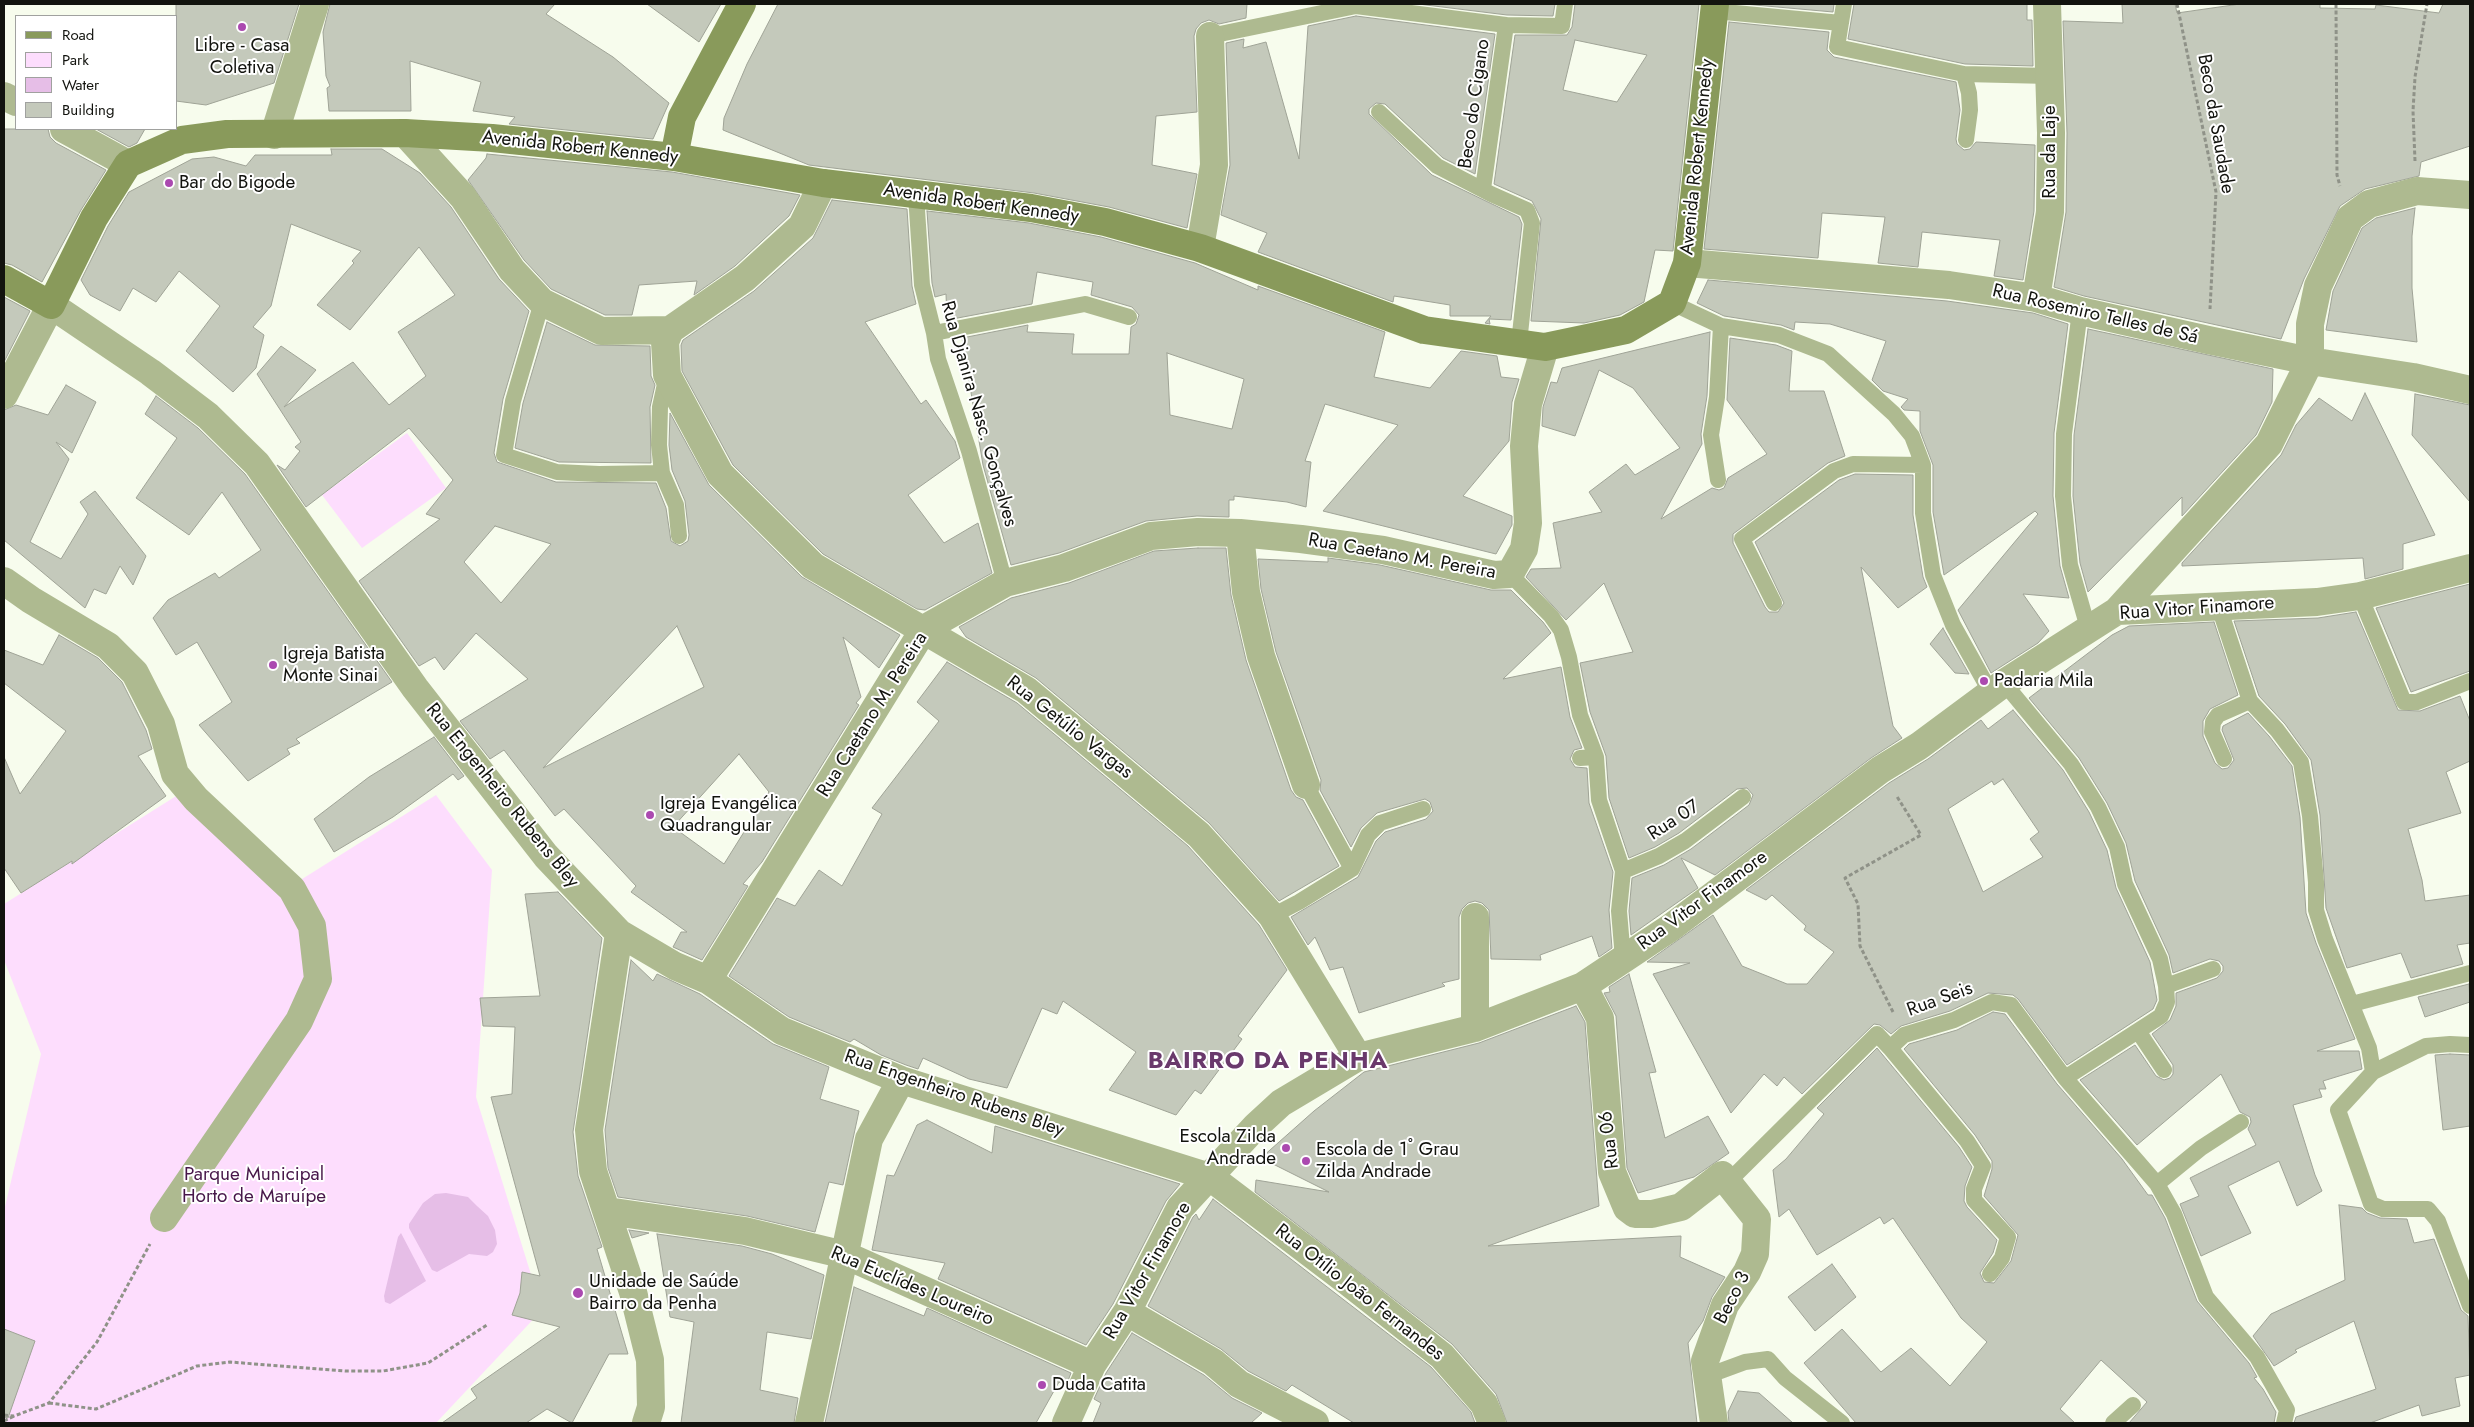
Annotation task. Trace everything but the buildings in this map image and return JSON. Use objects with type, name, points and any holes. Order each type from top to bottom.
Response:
[{"type":"street","points":[[274,135],[315,4]]},
{"type":"street","points":[[674,157],[682,117],[742,4]]},
{"type":"street","name":"Rua da Laje","points":[[2036,298],[2050,212],[2048,4]]},
{"type":"street","name":"Avenida Robert Kennedy","points":[[128,164],[182,140],[227,134],[405,134],[492,138],[674,157],[823,183],[1040,210],[1104,222],[1200,248],[1424,330],[1545,347],[1626,330],[1672,303],[1687,263],[1715,7]]},
{"type":"street","points":[[1200,248],[1214,166],[1210,36]]},
{"type":"street","points":[[4,395],[94,218],[128,164],[66,130]]},
{"type":"street","points":[[405,134],[463,197],[512,270],[542,302],[601,331],[670,330],[745,278],[802,226],[823,183]]},
{"type":"street","points":[[2117,611],[2269,444],[2310,361],[2310,324],[2318,286],[2350,218],[2369,204],[2417,191],[2470,195]]},
{"type":"street","name":"Rua Rosemiro Telles de Sá","points":[[1687,263],[1949,286],[2036,298],[2080,311],[2208,340],[2310,361],[2413,377],[2470,390]]},
{"type":"street","points":[[4,279],[51,305]]},
{"type":"street","name":"Rua Engenheiro Rubens Bley","points":[[51,305],[150,372],[208,416],[257,464],[415,688],[546,856],[619,933],[675,966],[708,980],[782,1031],[901,1080],[1210,1177]]},
{"type":"street","name":"Rua Getúlio Vargas","points":[[670,330],[665,342],[667,375],[720,474],[813,566],[1026,690],[1127,772],[1199,835],[1272,916],[1358,1057]]},
{"type":"street","name":"Rua Caetano M. Pereira","points":[[708,980],[924,629],[1005,583],[1064,568],[1151,536],[1198,532],[1240,533],[1383,550],[1454,568],[1494,575],[1510,574],[1524,549],[1528,523],[1524,446],[1528,404],[1545,347]]},
{"type":"street","points":[[1240,533],[1246,592],[1261,656],[1306,785]]},
{"type":"street","name":"Rua Vitor Finamore","points":[[1066,1423],[1092,1365],[1127,1312],[1180,1208],[1256,1126],[1281,1103],[1358,1057],[1475,1028],[1583,986],[1670,928],[1880,770],[1919,746],[1998,688],[2117,611],[2317,602],[2360,596],[2470,568]]},
{"type":"street","points":[[4,581],[31,600],[108,646],[135,673],[161,724],[175,774],[196,799],[292,889],[312,926],[318,979],[299,1021],[164,1218]]},
{"type":"street","points":[[1475,917],[1475,1028]]},
{"type":"street","points":[[619,933],[589,1130],[593,1171],[633,1292],[650,1360],[651,1407],[646,1423]]},
{"type":"street","name":"Rua 06","points":[[1583,986],[1600,1018],[1612,1172],[1627,1208],[1635,1214],[1644,1214],[1681,1207],[1722,1175],[1728,1182]]},
{"type":"street","points":[[809,1423],[869,1139],[901,1080]]},
{"type":"street","name":"Rua Otílio João Fernandes","points":[[1210,1177],[1348,1281],[1442,1356],[1484,1404],[1492,1423]]},
{"type":"street","name":"Beco 3","points":[[1714,1423],[1705,1361],[1725,1305],[1747,1272],[1755,1254],[1757,1219],[1728,1182]]},
{"type":"street","name":"Rua Euclídes Loureiro","points":[[607,1211],[745,1231],[845,1255],[1092,1365]]},
{"type":"street","points":[[1127,1312],[1213,1362],[1239,1384],[1315,1423]]},
{"type":"lane","points":[[1210,36],[1356,6],[1506,25],[1562,26],[1565,4]]},
{"type":"lane","points":[[1844,4],[1837,47],[1964,74],[2049,76]]},
{"type":"lane","points":[[1715,7],[1840,22]]},
{"type":"lane","name":"Beco do Cigano","points":[[1483,189],[1506,25]]},
{"type":"lane","points":[[1964,74],[1969,93],[1970,110],[1966,140]]},
{"type":"lane","points":[[1379,112],[1438,166],[1528,210],[1532,223],[1519,343]]},
{"type":"lane","name":"Rua Djanira Nasc. Gonçalves","points":[[916,195],[922,285],[934,333],[938,359],[969,451],[1005,583]]},
{"type":"lane","points":[[542,302],[513,400],[504,455],[557,472],[598,474],[662,473]]},
{"type":"lane","points":[[1672,303],[1722,326],[1779,335],[1828,354],[1894,414],[1912,436],[1923,465],[1923,513],[1933,575],[1953,625],[1998,688],[2071,764],[2098,807],[2117,848],[2125,884],[2160,959],[2166,986],[2167,1002],[2161,1016],[2065,1078]]},
{"type":"lane","points":[[934,333],[1085,304],[1128,317]]},
{"type":"lane","points":[[2080,311],[2064,434],[2063,496],[2070,566],[2088,628]]},
{"type":"lane","points":[[1718,480],[1711,435],[1717,397],[1722,326]]},
{"type":"lane","points":[[667,375],[660,407],[659,446],[662,473],[676,505],[679,536]]},
{"type":"lane","points":[[1774,603],[1742,539],[1834,471],[1853,464],[1923,465]]},
{"type":"lane","points":[[1510,574],[1551,616],[1560,630],[1569,657],[1588,757],[1623,871],[1619,911],[1623,959]]},
{"type":"lane","points":[[2360,596],[2404,702],[2417,702],[2470,681]]},
{"type":"lane","points":[[2219,607],[2250,701],[2278,730],[2301,762],[2310,816],[2316,882],[2316,910],[2325,939],[2369,1048],[2373,1072]]},
{"type":"lane","points":[[2224,759],[2212,732],[2213,722],[2218,715],[2250,701]]},
{"type":"lane","points":[[1306,785],[1352,869]]},
{"type":"lane","name":"Rua 07","points":[[1623,871],[1659,856],[1685,841],[1743,797]]},
{"type":"lane","points":[[1272,916],[1299,902],[1352,869],[1368,835],[1380,823],[1423,809]]},
{"type":"lane","points":[[2166,986],[2213,969]]},
{"type":"lane","points":[[2352,1004],[2470,973]]},
{"type":"lane","name":"Rua Seis","points":[[1890,1048],[1904,1035],[1954,1020],[1992,1002],[2011,1005],[2065,1078],[2157,1184],[2174,1214],[2206,1297],[2257,1357],[2286,1410],[2284,1423]]},
{"type":"lane","points":[[2138,1031],[2164,1070]]},
{"type":"lane","points":[[1728,1182],[1877,1034],[1967,1141],[1983,1166],[1974,1189],[1974,1200],[2008,1237],[2002,1258],[1990,1274]]},
{"type":"lane","points":[[2470,1045],[2426,1046],[2373,1072],[2338,1110],[2371,1204],[2383,1210],[2428,1209],[2438,1221],[2466,1283],[2470,1306]]},
{"type":"lane","points":[[2157,1184],[2201,1148],[2241,1122]]},
{"type":"lane","points":[[1707,1376],[1745,1362],[1768,1359],[1785,1378],[1842,1423]]},
{"type":"lane","points":[[2113,1423],[2133,1405]]},
{"type":"path","name":"Beco da Saudade","points":[[2177,4],[2216,192],[2208,340]]},
{"type":"path","points":[[2336,4],[2337,175],[2350,218]]},
{"type":"path","points":[[2417,191],[2413,111],[2414,85],[2417,56],[2427,4]]},
{"type":"path","points":[[1880,770],[1921,835],[1845,878],[1858,904],[1860,946],[1904,1035]]},
{"type":"path","points":[[49,1403],[97,1342],[164,1218]]},
{"type":"path","points":[[4,1421],[49,1403],[96,1409],[197,1366],[230,1362],[345,1371],[383,1371],[428,1363],[487,1325]]},
{"type":"path","points":[[4,1415],[14,1416]]},
{"type":"green space","points":[[407,433],[446,488],[362,548],[322,495]]},
{"type":"green space","name":"Parque Municipal Horto de Maruípe","points":[[181,793],[283,891],[436,795],[492,870],[476,1097],[542,1310],[436,1423],[4,1423],[4,1211],[41,1054],[4,960],[4,904]]},
{"type":"water","points":[[446,1193],[468,1197],[488,1216],[495,1230],[497,1244],[493,1252],[487,1256],[469,1254],[437,1272],[432,1270],[409,1228],[409,1224],[423,1203],[435,1194]]},
{"type":"water","points":[[401,1233],[426,1281],[390,1304],[385,1302],[384,1296],[398,1237]]},
{"type":"place","name":"Libre - Casa Coletiva","points":[[242,27]]},
{"type":"place","name":"Bar do Bigode","points":[[169,183]]},
{"type":"place","name":"Igreja Batista Monte Sinai","points":[[273,665]]},
{"type":"place","name":"Padaria Mila","points":[[1984,681]]},
{"type":"place","name":"Igreja Evangélica Quadrangular","points":[[650,815]]},
{"type":"place","name":"Escola Zilda Andrade","points":[[1286,1148]]},
{"type":"place","name":"Escola de 1˚ Grau Zilda Andrade","points":[[1306,1161]]},
{"type":"place","name":"Unidade de Saúde Bairro da Penha","points":[[578,1293]]},
{"type":"place","name":"Duda Catita","points":[[1042,1385]]},
{"type":"district","name":"BAIRRO DA PENHA","points":[[1268,1062]]}]
